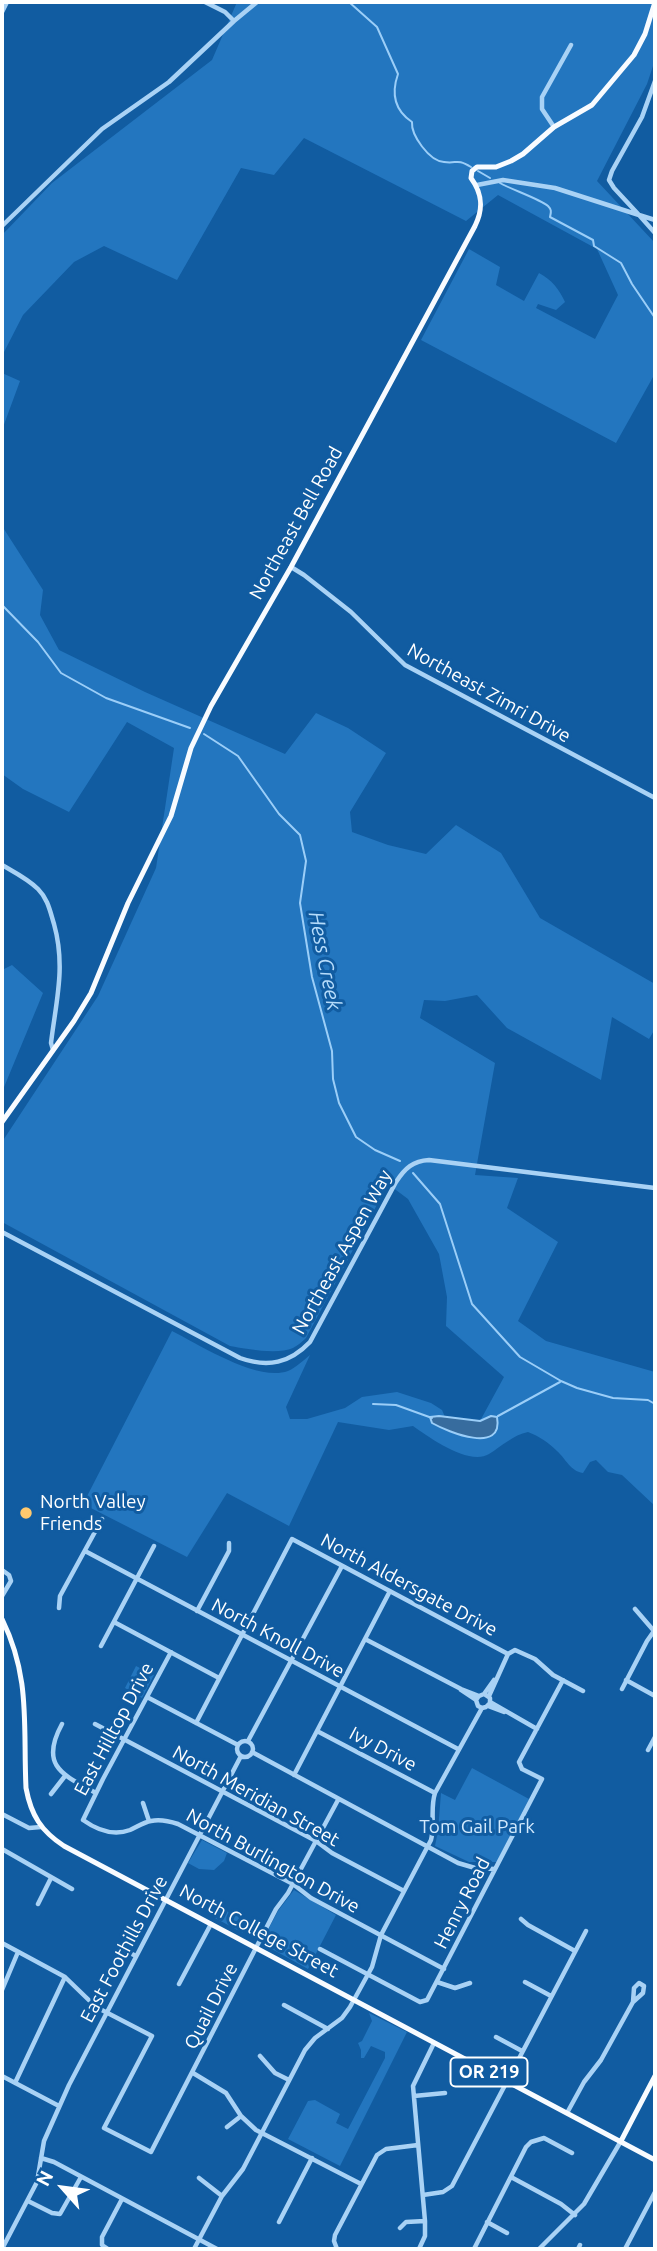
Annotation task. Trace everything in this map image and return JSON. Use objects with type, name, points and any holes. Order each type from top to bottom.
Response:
[{"type":"main road","points":[[477,186],[471,176],[475,168],[496,167],[511,161],[554,127],[592,105],[617,78],[640,44],[655,2]]},
{"type":"main road","name":"Northeast Bell Road","points":[[2,1122],[81,1012],[100,974],[131,897],[171,816],[199,730],[291,567],[475,226],[481,202],[477,186]]},
{"type":"main road","name":"North College Street","points":[[2,1619],[21,1670],[25,1701],[26,1788],[31,1811],[41,1827],[64,1846],[655,2160]]},
{"type":"main road","points":[[621,2141],[655,2076]]},
{"type":"street","points":[[2,12],[8,2]]},
{"type":"street","points":[[205,2],[225,12],[234,21]]},
{"type":"street","points":[[2,226],[93,137],[169,82],[257,2]]},
{"type":"street","points":[[554,127],[542,109],[542,97],[571,45]]},
{"type":"street","points":[[655,81],[642,117],[609,180],[655,233]]},
{"type":"street","points":[[477,186],[503,180],[524,182],[555,188],[655,220]]},
{"type":"street","name":"Northeast Zimri Drive","points":[[291,567],[351,612],[405,665],[655,798]]},
{"type":"street","points":[[2,865],[32,883],[40,892],[50,910],[58,939],[60,978],[51,1044],[53,1051]]},
{"type":"street","name":"Northeast Aspen Way","points":[[2,1232],[240,1358],[269,1364],[290,1358],[310,1342],[397,1182],[414,1163],[429,1160],[655,1188]]},
{"type":"street","points":[[58,1608],[60,1596],[102,1518]]},
{"type":"street","name":"North Aldersgate Drive","points":[[242,1635],[292,1539],[508,1654],[513,1650],[518,1651],[535,1660],[548,1672],[583,1691]]},
{"type":"street","points":[[197,1611],[229,1551],[229,1543]]},
{"type":"street","points":[[101,1646],[154,1546]]},
{"type":"street","name":"North Knoll Drive","points":[[85,1551],[458,1749]]},
{"type":"street","points":[[248,1741],[342,1566]]},
{"type":"street","points":[[2,1570],[9,1575],[11,1581],[2,1596]]},
{"type":"street","points":[[294,1775],[390,1591]]},
{"type":"street","points":[[622,1689],[647,1641],[655,1632],[635,1609]]},
{"type":"street","points":[[114,1622],[219,1678]]},
{"type":"street","points":[[196,1723],[242,1635]]},
{"type":"street","points":[[365,1639],[537,1729],[563,1680]]},
{"type":"street","name":"East Hilltop Drive","points":[[83,1820],[123,1739],[171,1652]]},
{"type":"street","points":[[194,2249],[222,2196],[243,2169],[309,2044],[342,2018],[368,1975],[381,1936],[428,1847],[433,1832],[432,1804],[435,1793],[508,1654]]},
{"type":"street","points":[[626,1681],[655,1696]]},
{"type":"street","points":[[147,1697],[238,1745]]},
{"type":"street","points":[[62,1724],[54,1740],[54,1756],[59,1770],[96,1793]]},
{"type":"street","name":"North Meridian Street","points":[[95,1724],[404,1891]]},
{"type":"street","name":"Henry Road","points":[[368,1975],[424,2002],[444,1969],[542,1779],[522,1769],[519,1762],[537,1729]]},
{"type":"street","name":"Ivy Drive","points":[[317,1731],[435,1793]]},
{"type":"street","points":[[648,1750],[655,1737]]},
{"type":"street","points":[[241,1741],[248,1741],[253,1747],[252,1752],[246,1757],[241,1756],[237,1750],[238,1745],[241,1741]]},
{"type":"street","points":[[252,1752],[458,1863],[475,1868],[495,1869]]},
{"type":"street","name":"East Foothills Drive","points":[[2,2249],[37,2182],[44,2141],[59,2106],[241,1756]]},
{"type":"street","points":[[51,1794],[65,1776]]},
{"type":"street","name":"Quail Drive","points":[[106,2012],[152,2036],[104,2128],[151,2152],[276,1909],[293,1884],[338,1800]]},
{"type":"street","points":[[143,1803],[149,1821]]},
{"type":"street","points":[[2,1814],[29,1828],[41,1827]]},
{"type":"street","name":"North Burlington Drive","points":[[83,1820],[98,1829],[114,1832],[130,1830],[149,1821],[171,1822],[293,1884],[311,1898],[444,1969]]},
{"type":"street","points":[[2,1851],[72,1889]]},
{"type":"street","points":[[38,1904],[51,1878]]},
{"type":"street","points":[[521,1919],[575,1951]]},
{"type":"street","points":[[179,1984],[211,1924]]},
{"type":"street","points":[[423,2194],[443,2192],[452,2186],[586,1931]]},
{"type":"street","points":[[2,1943],[65,1976],[93,2005],[106,2012]]},
{"type":"street","points":[[120,1948],[136,1956]]},
{"type":"street","points":[[320,1949],[368,1975]]},
{"type":"street","points":[[2,1990],[18,1952]]},
{"type":"street","points":[[15,2083],[65,1976]]},
{"type":"street","points":[[437,1982],[455,1988],[470,1983]]},
{"type":"street","points":[[525,1982],[551,1996]]},
{"type":"street","points":[[568,2113],[633,2002]]},
{"type":"street","points":[[284,2005],[328,2029]]},
{"type":"street","points":[[496,2038],[522,2051]]},
{"type":"street","points":[[419,2249],[425,2236],[425,2221],[414,2086],[434,2043]]},
{"type":"street","points":[[260,2056],[275,2073],[289,2080]]},
{"type":"street","points":[[192,2073],[226,2093],[241,2116],[262,2133],[361,2184]]},
{"type":"street","points":[[2,2076],[59,2106]]},
{"type":"street","points":[[414,2096],[445,2093]]},
{"type":"street","points":[[227,2127],[241,2116]]},
{"type":"street","points":[[474,2249],[526,2147],[538,2139],[551,2141],[572,2153]]},
{"type":"street","points":[[538,2249],[575,2215],[592,2193],[621,2141]]},
{"type":"street","points":[[337,2249],[335,2235],[373,2161],[381,2151],[418,2145]]},
{"type":"street","points":[[41,2158],[54,2162],[217,2249]]},
{"type":"street","points":[[279,2222],[312,2158]]},
{"type":"street","points":[[28,2201],[60,2214],[81,2177]]},
{"type":"street","points":[[511,2177],[561,2204],[575,2215]]},
{"type":"street","points":[[199,2178],[222,2196]]},
{"type":"street","points":[[625,2249],[655,2192]]},
{"type":"street","points":[[108,2249],[102,2245],[102,2237],[122,2199]]},
{"type":"street","points":[[400,2228],[406,2222],[425,2221]]},
{"type":"street","points":[[487,2222],[507,2233]]},
{"type":"green space","points":[[237,2],[655,2],[655,60],[647,84],[597,181],[655,243],[655,380],[653,377],[616,443],[421,340],[469,249],[500,267],[496,285],[524,301],[539,273],[544,276],[555,285],[565,302],[556,310],[538,304],[536,308],[595,339],[618,295],[597,249],[498,195],[466,221],[304,138],[274,175],[241,168],[177,280],[104,246],[74,262],[23,315],[2,356],[2,235],[52,183],[212,60]]},
{"type":"green space","points":[[2,373],[20,381],[2,430]]},
{"type":"green space","points":[[2,526],[43,590],[40,615],[59,650],[145,692],[285,754],[316,713],[348,728],[386,753],[350,812],[352,832],[388,845],[426,854],[456,825],[501,853],[540,918],[655,984],[655,1029],[649,1039],[612,1017],[601,1080],[507,1028],[477,995],[445,1001],[424,1000],[420,1018],[495,1063],[475,1175],[518,1178],[507,1208],[558,1242],[518,1321],[546,1341],[655,1372],[655,1506],[622,1475],[608,1472],[596,1460],[590,1462],[583,1473],[579,1472],[551,1445],[528,1432],[512,1438],[481,1457],[450,1449],[413,1426],[389,1430],[338,1422],[289,1526],[227,1493],[187,1557],[83,1504],[172,1331],[213,1353],[261,1371],[288,1371],[310,1355],[286,1407],[290,1419],[307,1419],[345,1408],[362,1397],[397,1392],[431,1403],[442,1410],[445,1417],[480,1421],[504,1377],[446,1326],[447,1297],[439,1254],[408,1199],[388,1184],[306,1338],[293,1348],[279,1351],[230,1346],[2,1222],[2,1142],[98,996],[156,868],[174,748],[127,722],[69,812],[23,789],[2,774]]},
{"type":"green space","points":[[12,965],[43,993],[2,1092],[2,970]]},
{"type":"green space","points":[[136,1666],[154,1675],[142,1698],[125,1688]]},
{"type":"green space","name":"Tom Gail Park","points":[[472,1768],[529,1799],[497,1862],[469,1862],[435,1846],[441,1793],[455,1800]]},
{"type":"green space","points":[[202,1840],[227,1853],[224,1861],[214,1870],[199,1869],[188,1863]]},
{"type":"green space","points":[[294,1890],[336,1915],[308,1969],[261,1943],[278,1911]]},
{"type":"green space","points":[[221,1905],[229,1913],[242,1912],[239,1924],[243,1933],[215,1918]]},
{"type":"green space","points":[[369,2013],[407,2032],[340,2166],[288,2139],[308,2101],[315,2100],[340,2114],[336,2123],[348,2129],[385,2058],[385,2052],[371,2046],[364,2058],[361,2058],[358,2043],[362,2041],[372,2021]]},
{"type":"shaded area","points":[[491,1416],[497,1417],[497,1429],[484,1438],[473,1438],[432,1423],[430,1417],[480,1421]]},
{"type":"waterway","points":[[349,2],[377,27],[398,74],[395,88],[398,107],[412,122],[414,134],[422,146],[438,161],[460,162],[471,167]]},
{"type":"waterway","points":[[478,171],[490,178]]},
{"type":"waterway","points":[[500,183],[544,203],[550,209],[550,217],[593,240],[594,246],[621,263],[655,318]]},
{"type":"waterway","name":"Hess Creek","points":[[2,605],[38,642],[61,673],[106,698],[190,728]]},
{"type":"waterway","name":"Hess Creek","points":[[204,734],[238,756],[279,814],[300,835],[306,861],[300,903],[312,977],[332,1051],[333,1079],[339,1103],[356,1137],[375,1150],[400,1161]]},
{"type":"waterway","name":"Hess Creek","points":[[413,1173],[440,1204],[472,1304],[520,1357],[577,1388],[613,1398],[648,1400],[655,1404]]},
{"type":"waterway","points":[[498,1416],[560,1382]]},
{"type":"waterway","points":[[373,1404],[396,1405],[432,1418]]},
{"type":"place","name":"North Valley Friends","points":[[26,1513]]}]
